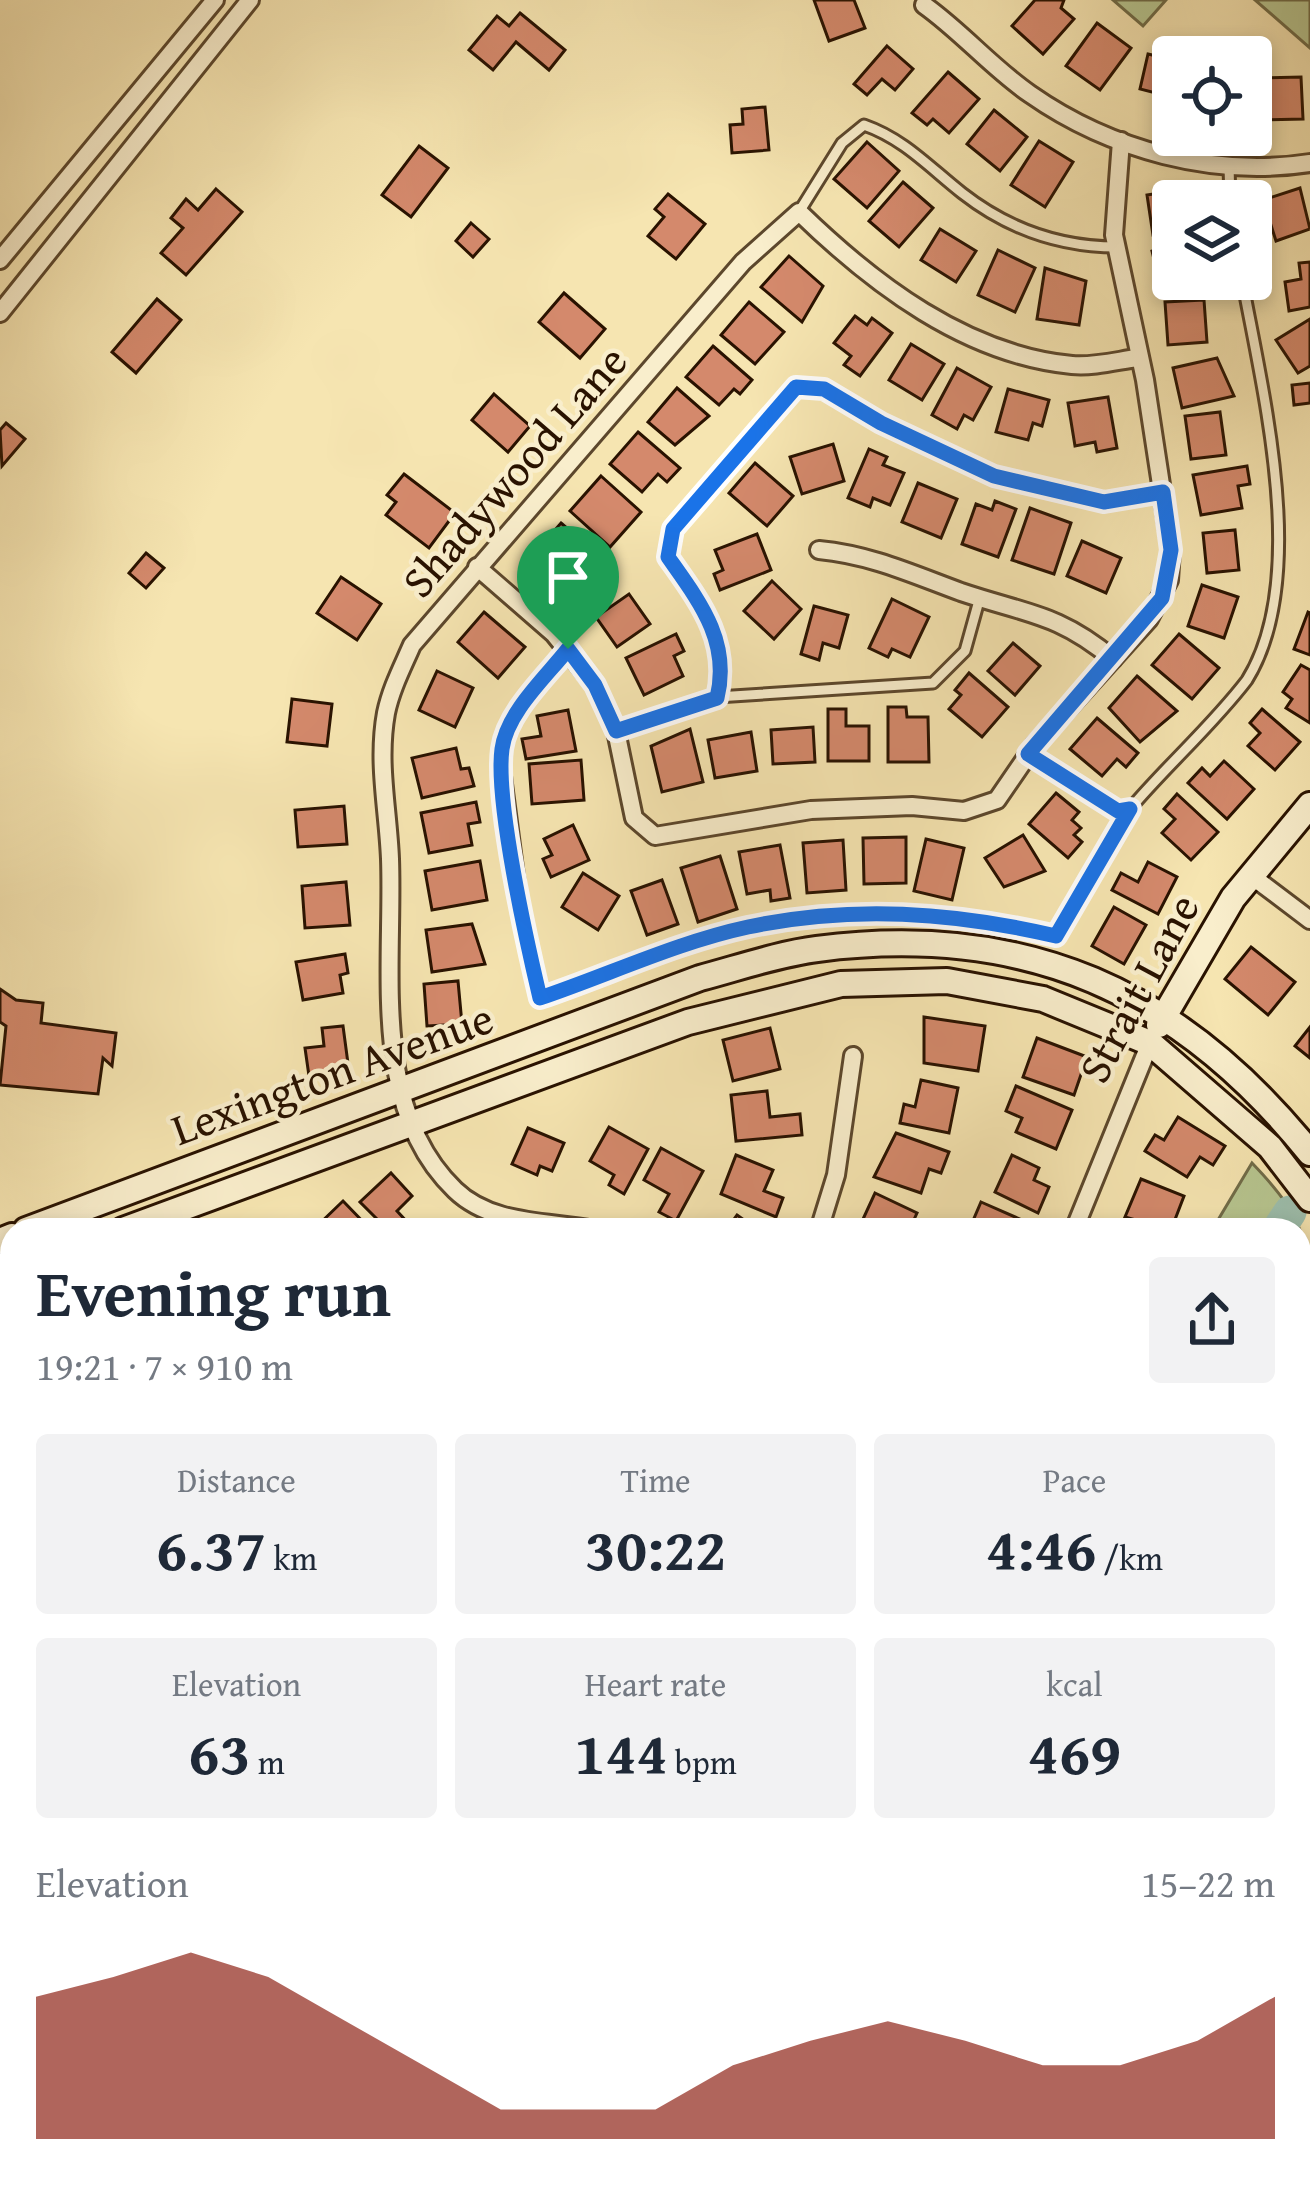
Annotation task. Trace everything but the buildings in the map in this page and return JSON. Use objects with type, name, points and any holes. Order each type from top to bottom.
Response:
[{"type":"street","points":[[0,260],[215,0]]},
{"type":"street","points":[[0,313],[250,0]]},
{"type":"street","points":[[924,5],[1031,95],[1100,136],[1229,166],[1268,170],[1310,163]]},
{"type":"street","points":[[477,567],[568,649],[595,685],[616,731],[634,818],[655,836],[811,809],[912,806],[964,811],[997,800],[1028,754],[1149,619],[1168,580],[1163,492],[1117,248],[1121,142]]},
{"type":"street","points":[[799,212],[885,286],[970,335],[1027,358],[1077,365],[1137,358]]},
{"type":"street","name":"Shadywood Lane","points":[[488,1212],[450,1186],[412,1125],[401,1088],[391,1030],[389,839],[380,763],[386,716],[412,645],[743,262],[799,212]]},
{"type":"street","points":[[819,550],[868,554],[980,597],[1050,616],[1113,659]]},
{"type":"street","name":"Strait Lane","points":[[1078,1218],[1164,1013],[1249,874],[1310,806]]},
{"type":"street","points":[[1249,874],[1310,920]]},
{"type":"street","name":"Lexington Avenue","points":[[58,1218],[700,978],[814,949],[906,943],[986,950],[1081,974],[1164,1013],[1270,1103],[1310,1153]]},
{"type":"street","name":"Lexington Avenue","points":[[156,1218],[688,1022],[841,984],[947,981],[1042,999],[1150,1043],[1270,1148],[1310,1199]]},
{"type":"street","points":[[823,1218],[836,1175],[853,1056]]},
{"type":"street","points":[[483,1218],[488,1212],[523,1218]]},
{"type":"lane","points":[[799,212],[842,143],[864,124],[893,135],[965,196],[1019,229],[1075,248],[1117,248]]},
{"type":"lane","points":[[1229,166],[1229,180]]},
{"type":"lane","points":[[568,649],[512,721],[502,749],[525,928],[540,998],[745,928],[849,912],[933,914],[1056,936],[1130,809],[1250,677],[1278,608],[1288,532],[1246,300]]},
{"type":"lane","points":[[717,698],[724,668],[708,614],[668,557],[673,529],[796,387],[824,389],[881,423],[994,476],[1104,502],[1163,492]]},
{"type":"lane","points":[[616,731],[717,698],[932,683],[965,651],[980,597]]},
{"type":"lane","points":[[1028,754],[1118,811],[1130,809]]},
{"type":"green space","points":[[1113,0],[1166,0],[1143,26]]},
{"type":"green space","points":[[1255,0],[1310,0],[1310,48]]},
{"type":"green space","points":[[1252,1163],[1295,1218],[1219,1218]]},
{"type":"waterway","points":[[1286,1218],[1290,1212]]},
{"type":"route","points":[[796,387],[824,389],[881,423],[994,476],[1104,502],[1163,492],[1171,550],[1162,598],[1149,619],[1028,754],[1118,811],[1130,809],[1056,936],[933,914],[849,912],[745,928],[540,998],[506,805],[502,749],[512,721],[568,649],[595,685],[616,731],[717,698],[724,668],[708,614],[668,557],[673,529],[796,387]]}]
